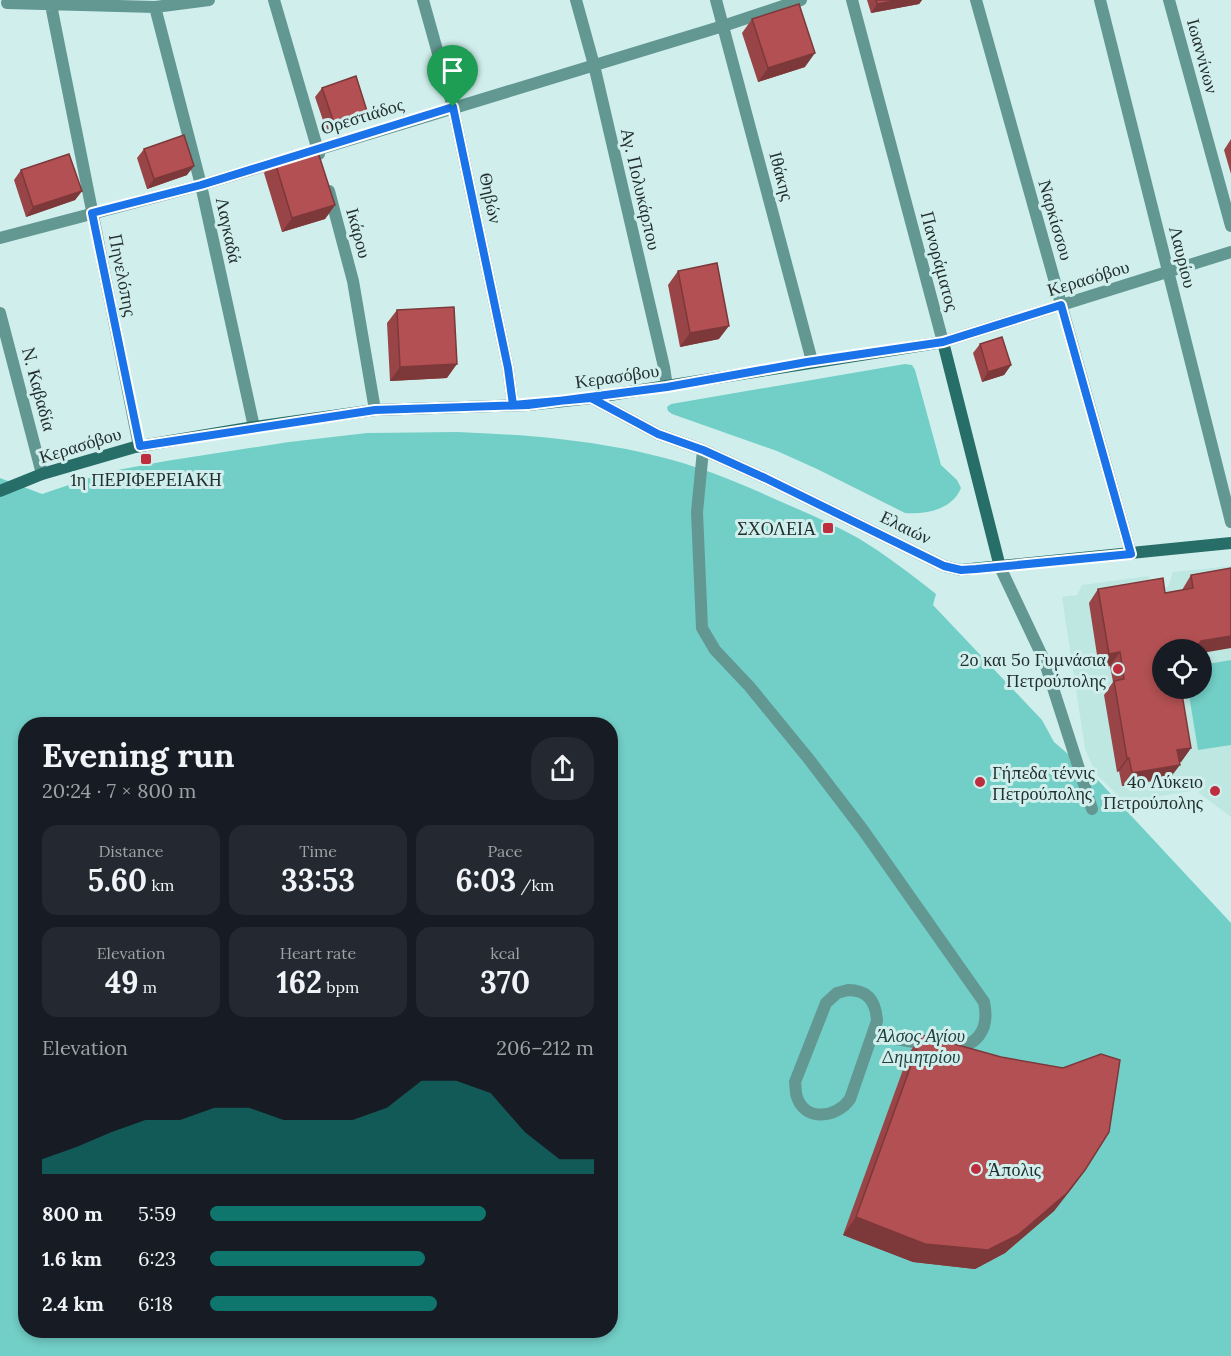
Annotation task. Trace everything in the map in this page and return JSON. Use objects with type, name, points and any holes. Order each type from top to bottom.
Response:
[{"type":"street","points":[[7,3],[155,7],[209,0]]},
{"type":"street","name":"Ικάρου","points":[[274,0],[353,280],[375,410]]},
{"type":"street","name":"Θηβών","points":[[423,0],[453,107],[508,368],[513,405]]},
{"type":"street","name":"Αγ. Πολυκάρπου","points":[[576,0],[594,65],[667,387]]},
{"type":"street","name":"Ιθάκης","points":[[716,0],[812,361]]},
{"type":"street","name":"Ορεστιάδος","points":[[0,238],[201,185],[723,26],[801,0]]},
{"type":"street","name":"Πανοράματος","points":[[852,0],[1000,567]]},
{"type":"street","name":"Ναρκίσσου","points":[[976,0],[1131,554]]},
{"type":"street","name":"Λαυρίου","points":[[1100,0],[1231,522]]},
{"type":"street","name":"Ιωαννίνων","points":[[1169,0],[1231,226]]},
{"type":"street","name":"Πηνελόπης","points":[[51,5],[140,446]]},
{"type":"street","name":"Λαγκαδά","points":[[155,7],[201,185],[254,427]]},
{"type":"street","name":"Κερασόβου","points":[[0,491],[42,474],[140,446],[254,427],[375,410],[513,405],[591,398],[812,361],[943,342],[1231,252]]},
{"type":"street","name":"N. Καβαδία","points":[[0,313],[42,474]]},
{"type":"street","name":"Ελαιών","points":[[591,398],[658,434],[703,450],[837,512],[944,566],[961,570],[1231,543]]},
{"type":"street","points":[[703,450],[697,512],[702,628],[715,650],[749,686],[863,830],[984,1002],[987,1015],[982,1030],[975,1040],[966,1046],[950,1048],[873,1035]]},
{"type":"street","points":[[1000,567],[1044,660],[1092,809]]},
{"type":"street","points":[[848,990],[863,992],[870,997],[876,1009],[878,1021],[873,1035],[850,1099],[845,1106],[829,1115],[818,1115],[807,1110],[796,1096],[795,1082],[826,1003],[837,993],[848,990]]},
{"type":"shaded area","name":"2ο και 5ο Γυμνάσια Πετρούπολης","points":[[1231,566],[1231,817],[1198,790],[1124,802],[1096,774],[1085,749],[1062,597],[1077,595],[1082,585],[1149,576],[1153,591],[1168,587],[1173,572]]},
{"type":"green space","points":[[905,364],[912,365],[915,370],[941,465],[957,480],[961,488],[952,501],[930,512],[905,513],[777,451],[672,414],[667,407],[671,404]]},
{"type":"green space","name":"Άλσος Αγίου Δημητρίου","points":[[457,432],[578,441],[637,451],[729,479],[803,511],[858,538],[936,594],[933,605],[1042,720],[1054,742],[1096,778],[1231,923],[1231,1356],[0,1356],[0,478],[42,494],[107,472],[289,442],[367,433]]},
{"type":"green space","points":[[1231,660],[1231,745],[1198,750],[1190,699],[1212,699],[1212,663]]},
{"type":"building","points":[[876,0],[899,0],[877,4]]},
{"type":"building","points":[[799,4],[815,53],[768,68],[752,19]]},
{"type":"building","points":[[356,76],[367,111],[334,123],[322,88]]},
{"type":"building","points":[[184,135],[194,166],[154,179],[144,149]]},
{"type":"building","points":[[316,146],[335,205],[292,218],[274,159]]},
{"type":"building","points":[[69,154],[82,191],[33,207],[21,170]]},
{"type":"building","points":[[717,263],[729,326],[690,333],[678,271]]},
{"type":"building","points":[[454,307],[457,364],[400,367],[397,310]]},
{"type":"building","points":[[1002,337],[1011,365],[988,372],[980,344]]},
{"type":"building","points":[[1231,568],[1231,636],[1212,639],[1152,639],[1152,699],[1183,699],[1191,748],[1177,750],[1180,765],[1132,773],[1129,758],[1127,758],[1114,681],[1124,679],[1120,652],[1109,654],[1098,589],[1163,578],[1165,593],[1193,588],[1191,575]]},
{"type":"building","name":"Άπολις","points":[[922,1035],[1001,1057],[1063,1068],[1101,1054],[1120,1060],[1109,1132],[1085,1170],[1067,1193],[1018,1235],[988,1250],[925,1244],[856,1217]]},
{"type":"place","name":"1η ΠΕΡΙΦΕΡΕΙΑΚΗ","points":[[146,459]]},
{"type":"place","name":"ΣΧΟΛΕΙΑ","points":[[828,528]]},
{"type":"place","name":"2ο και 5ο Γυμνάσια Πετρούπολης","points":[[1118,669]]},
{"type":"place","name":"Γήπεδα τέννις Πετρούπολης","points":[[980,782]]},
{"type":"place","name":"4ο Λύκειο Πετρούπολης","points":[[1215,791]]},
{"type":"place","name":"Άπολις","points":[[976,1169]]},
{"type":"route","points":[[453,107],[201,185],[92,213],[140,446],[375,410],[528,405],[667,387],[807,362],[943,342],[1061,305],[1131,554],[961,570],[944,566],[765,478],[703,450],[658,434],[591,398],[528,405],[513,405],[508,368],[453,107]]}]
